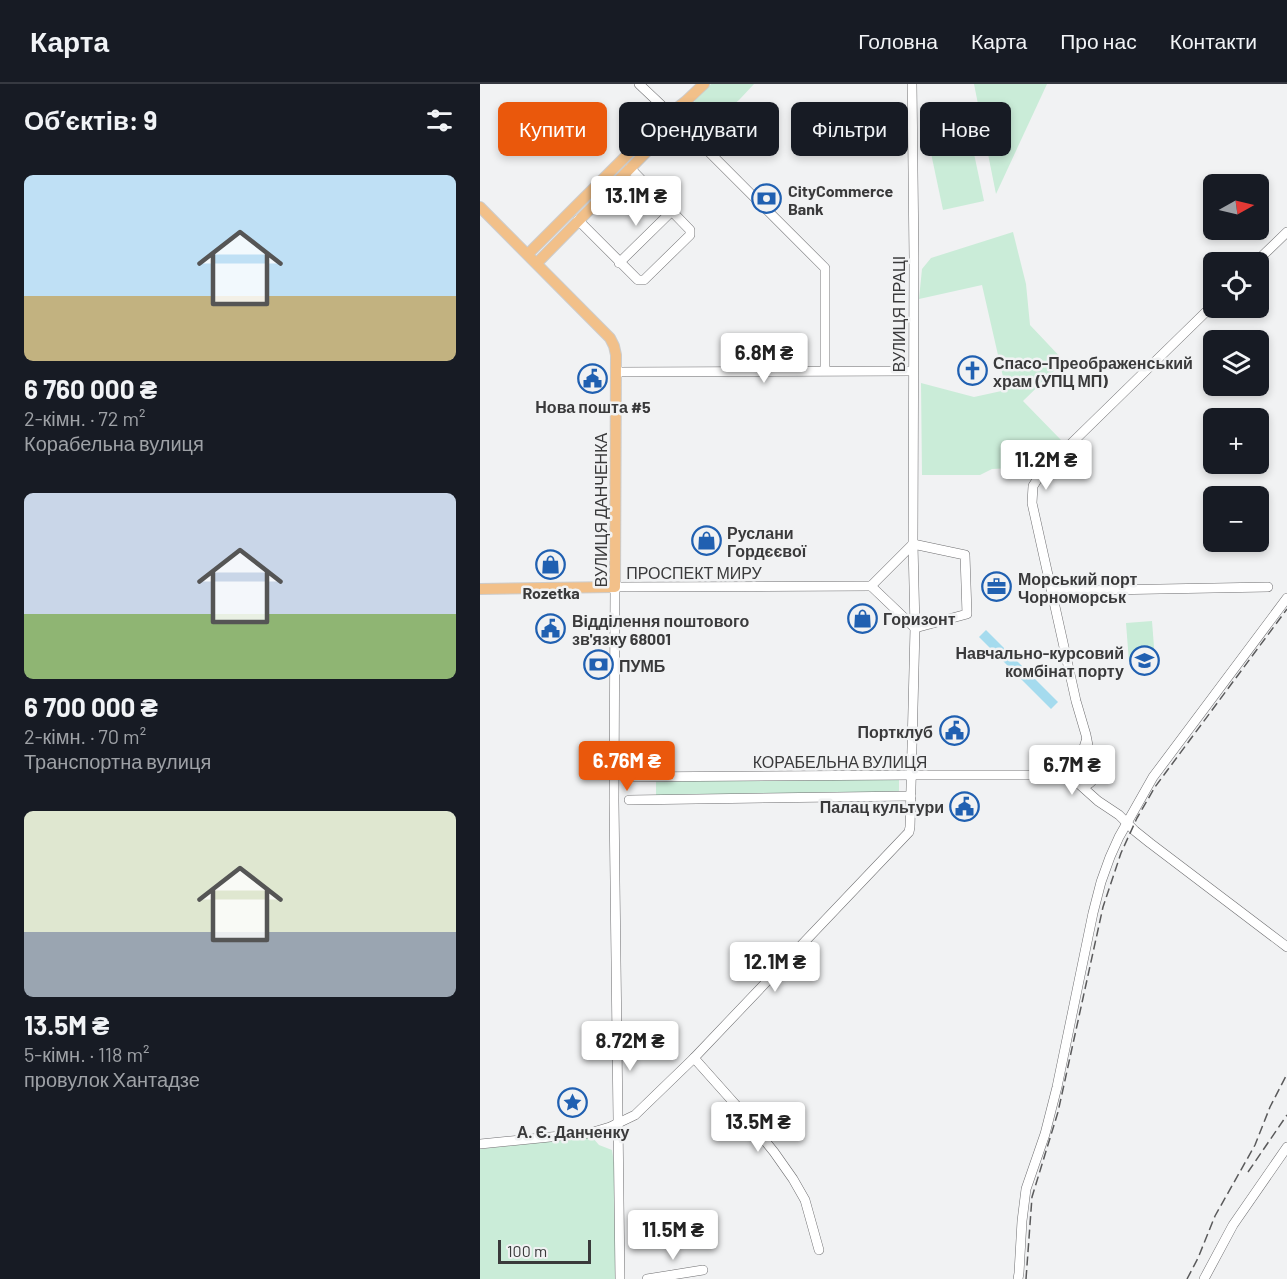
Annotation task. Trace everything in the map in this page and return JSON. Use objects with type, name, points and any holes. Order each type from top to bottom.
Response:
[{"type":"main road","points":[[685,102],[704,84]]},
{"type":"main road","points":[[528,254],[632,156]]},
{"type":"main road","points":[[537,263],[640,156]]},
{"type":"main road","name":"ВУЛИЦЯ ДАНЧЕНКА","points":[[480,207],[610,338],[614,346],[616,355],[615,587]]},
{"type":"main road","name":"ПРОСПЕКТ МИРУ","points":[[480,589],[615,587]]},
{"type":"street","points":[[639,84],[658,102]]},
{"type":"street","name":"ВУЛИЦЯ ПРАЦІ","points":[[912,84],[915,628]]},
{"type":"street","points":[[712,156],[825,268],[825,370]]},
{"type":"street","points":[[578,220],[619,263],[641,281],[690,235],[691,232],[630,168]]},
{"type":"street","points":[[619,263],[672,211]]},
{"type":"street","points":[[1266,252],[1287,232]]},
{"type":"street","points":[[1102,804],[1096,795],[1094,772],[1076,701],[1031,494],[1037,478],[1050,464],[1203,315]]},
{"type":"street","points":[[616,372],[913,371]]},
{"type":"street","points":[[480,1144],[590,1133],[618,1124],[635,1115],[694,1058],[909,832],[915,628],[871,586],[913,544],[965,555],[967,614],[915,628]]},
{"type":"street","name":"ПРОСПЕКТ МИРУ","points":[[615,587],[871,586]]},
{"type":"street","name":"ВУЛИЦЯ ДАНЧЕНКА","points":[[615,587],[614,801],[620,1279]]},
{"type":"street","points":[[1052,591],[1269,587]]},
{"type":"street","points":[[1018,1279],[1026,1190],[1045,1134],[1057,1087],[1093,914],[1110,857],[1153,777],[1287,598]]},
{"type":"street","points":[[1086,738],[1086,745],[1073,776],[1077,783],[1119,815],[1150,843],[1287,947]]},
{"type":"street","points":[[1086,764],[1094,772],[1090,784],[1086,785],[1052,775],[1086,764]]},
{"type":"street","name":"КОРАБЕЛЬНА ВУЛИЦЯ","points":[[629,777],[1052,775]]},
{"type":"street","points":[[629,800],[911,796]]},
{"type":"street","points":[[694,1058],[735,1104],[793,1179],[805,1200],[819,1250]]},
{"type":"street","points":[[1204,1279],[1233,1225],[1287,1148]]},
{"type":"street","points":[[647,1279],[703,1270]]},
{"type":"green space","points":[[711,84],[754,84],[736,102],[694,101]]},
{"type":"green space","points":[[974,84],[1047,84],[996,194],[988,156],[1011,156],[1011,102],[978,102]]},
{"type":"green space","points":[[932,156],[974,156],[984,201],[943,210]]},
{"type":"green space","points":[[1013,232],[1026,284],[1030,325],[1064,361],[1023,401],[1062,441],[1030,467],[992,469],[980,475],[922,475],[921,383],[974,397],[1006,390],[982,285],[919,299],[922,269],[931,258]]},
{"type":"green space","points":[[1152,621],[1155,660],[1129,662],[1126,623]]},
{"type":"green space","points":[[899,777],[899,794],[656,797],[656,780]]},
{"type":"green space","points":[[592,1137],[599,1145],[612,1150],[615,1169],[619,1279],[480,1279],[480,1149]]},
{"type":"water","points":[[986,630],[1058,702],[1051,709],[979,637]]},
{"type":"railway","points":[[1026,1279],[1032,1197],[1058,1112],[1103,907],[1121,853],[1137,818],[1155,787],[1287,609]]},
{"type":"railway","points":[[1187,1279],[1215,1216],[1255,1145],[1270,1107],[1287,1074]]},
{"type":"railway","points":[[1248,1172],[1287,1115]]},
{"type":"place","name":"CityCommerce Bank","points":[[767,199]]},
{"type":"place","name":"Спасо-Преображенський храм (УПЦ МП)","points":[[972,371]]},
{"type":"place","name":"Нова пошта #5","points":[[593,378]]},
{"type":"place","name":"Руслани Гордєєвої","points":[[706,541]]},
{"type":"place","name":"Rozetka","points":[[551,564]]},
{"type":"place","name":"Морський порт Чорноморськ","points":[[997,587]]},
{"type":"place","name":"Горизонт","points":[[862,618]]},
{"type":"place","name":"Відділення поштового зв'язку 68001","points":[[551,629]]},
{"type":"place","name":"Навчально-курсовий комбінат порту","points":[[1145,661]]},
{"type":"place","name":"ПУМБ","points":[[598,665]]},
{"type":"place","name":"Портклуб","points":[[954,731]]},
{"type":"place","name":"Палац культури","points":[[965,806]]},
{"type":"place","name":"А. Є. Данченку","points":[[573,1103]]}]
